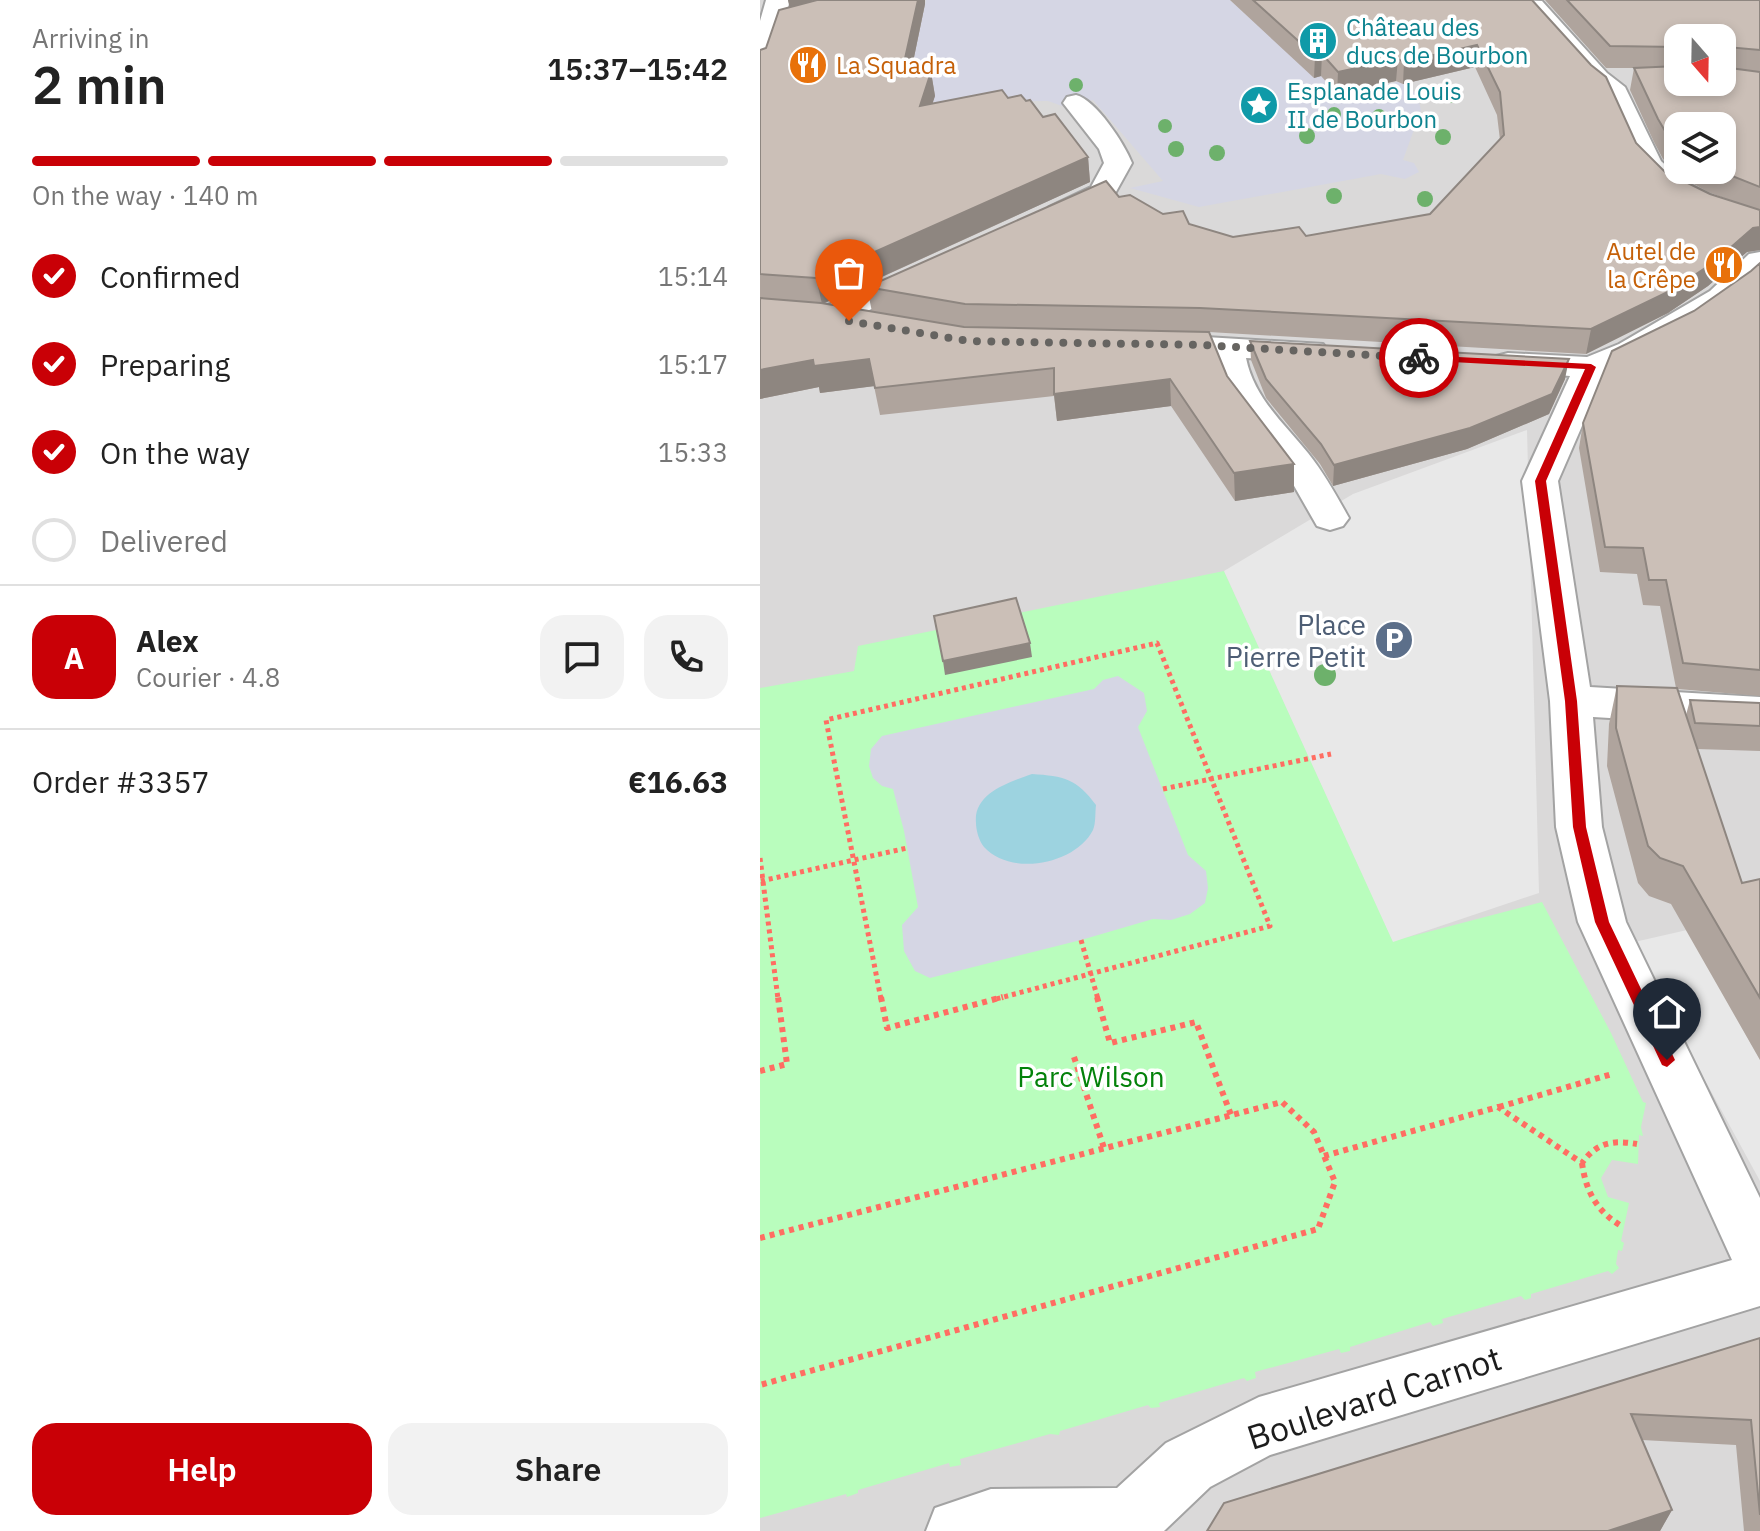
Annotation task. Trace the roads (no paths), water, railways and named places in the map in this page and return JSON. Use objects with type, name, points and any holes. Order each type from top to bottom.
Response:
[{"type":"street","points":[[760,66],[778,0]]},
{"type":"street","points":[[1520,0],[1533,6],[1598,79],[1616,93],[1649,165],[1673,187],[1716,209],[1760,225]]},
{"type":"street","points":[[771,25],[801,20]]},
{"type":"street","points":[[1598,79],[1630,79]]},
{"type":"street","points":[[1030,226],[1102,193],[1118,163],[1112,147],[1076,103]]},
{"type":"street","points":[[1480,361],[1591,367],[1631,351],[1676,327],[1721,298],[1760,261]]},
{"type":"street","points":[[885,328],[814,316],[943,265]]},
{"type":"street","points":[[1128,343],[1346,353]]},
{"type":"street","points":[[1227,347],[1230,366],[1250,406],[1304,473],[1330,518]]},
{"type":"street","points":[[1591,367],[1540,481],[1571,701],[1579,827],[1602,922],[1760,1259]]},
{"type":"street","points":[[1571,701],[1760,712]]},
{"type":"street","name":"Boulevard Carnot","points":[[958,1531],[991,1521],[1128,1525],[1188,1465],[1259,1428],[1760,1279]]},
{"type":"water","points":[[1032,774],[1069,780],[1082,789],[1096,805],[1094,827],[1085,842],[1058,858],[1026,864],[1010,862],[982,845],[977,829],[977,813],[980,804],[995,790]]},
{"type":"place","name":"Château des ducs de Bourbon","points":[[1318,41]]},
{"type":"place","name":"La Squadra","points":[[808,65]]},
{"type":"place","name":"Esplanade Louis II de Bourbon","points":[[1259,105]]},
{"type":"place","name":"Autel de la Crêpe","points":[[1724,265]]},
{"type":"place","name":"Place Pierre Petit","points":[[1394,640]]},
{"type":"park label","name":"Parc Wilson","points":[[1091,1076]]}]
